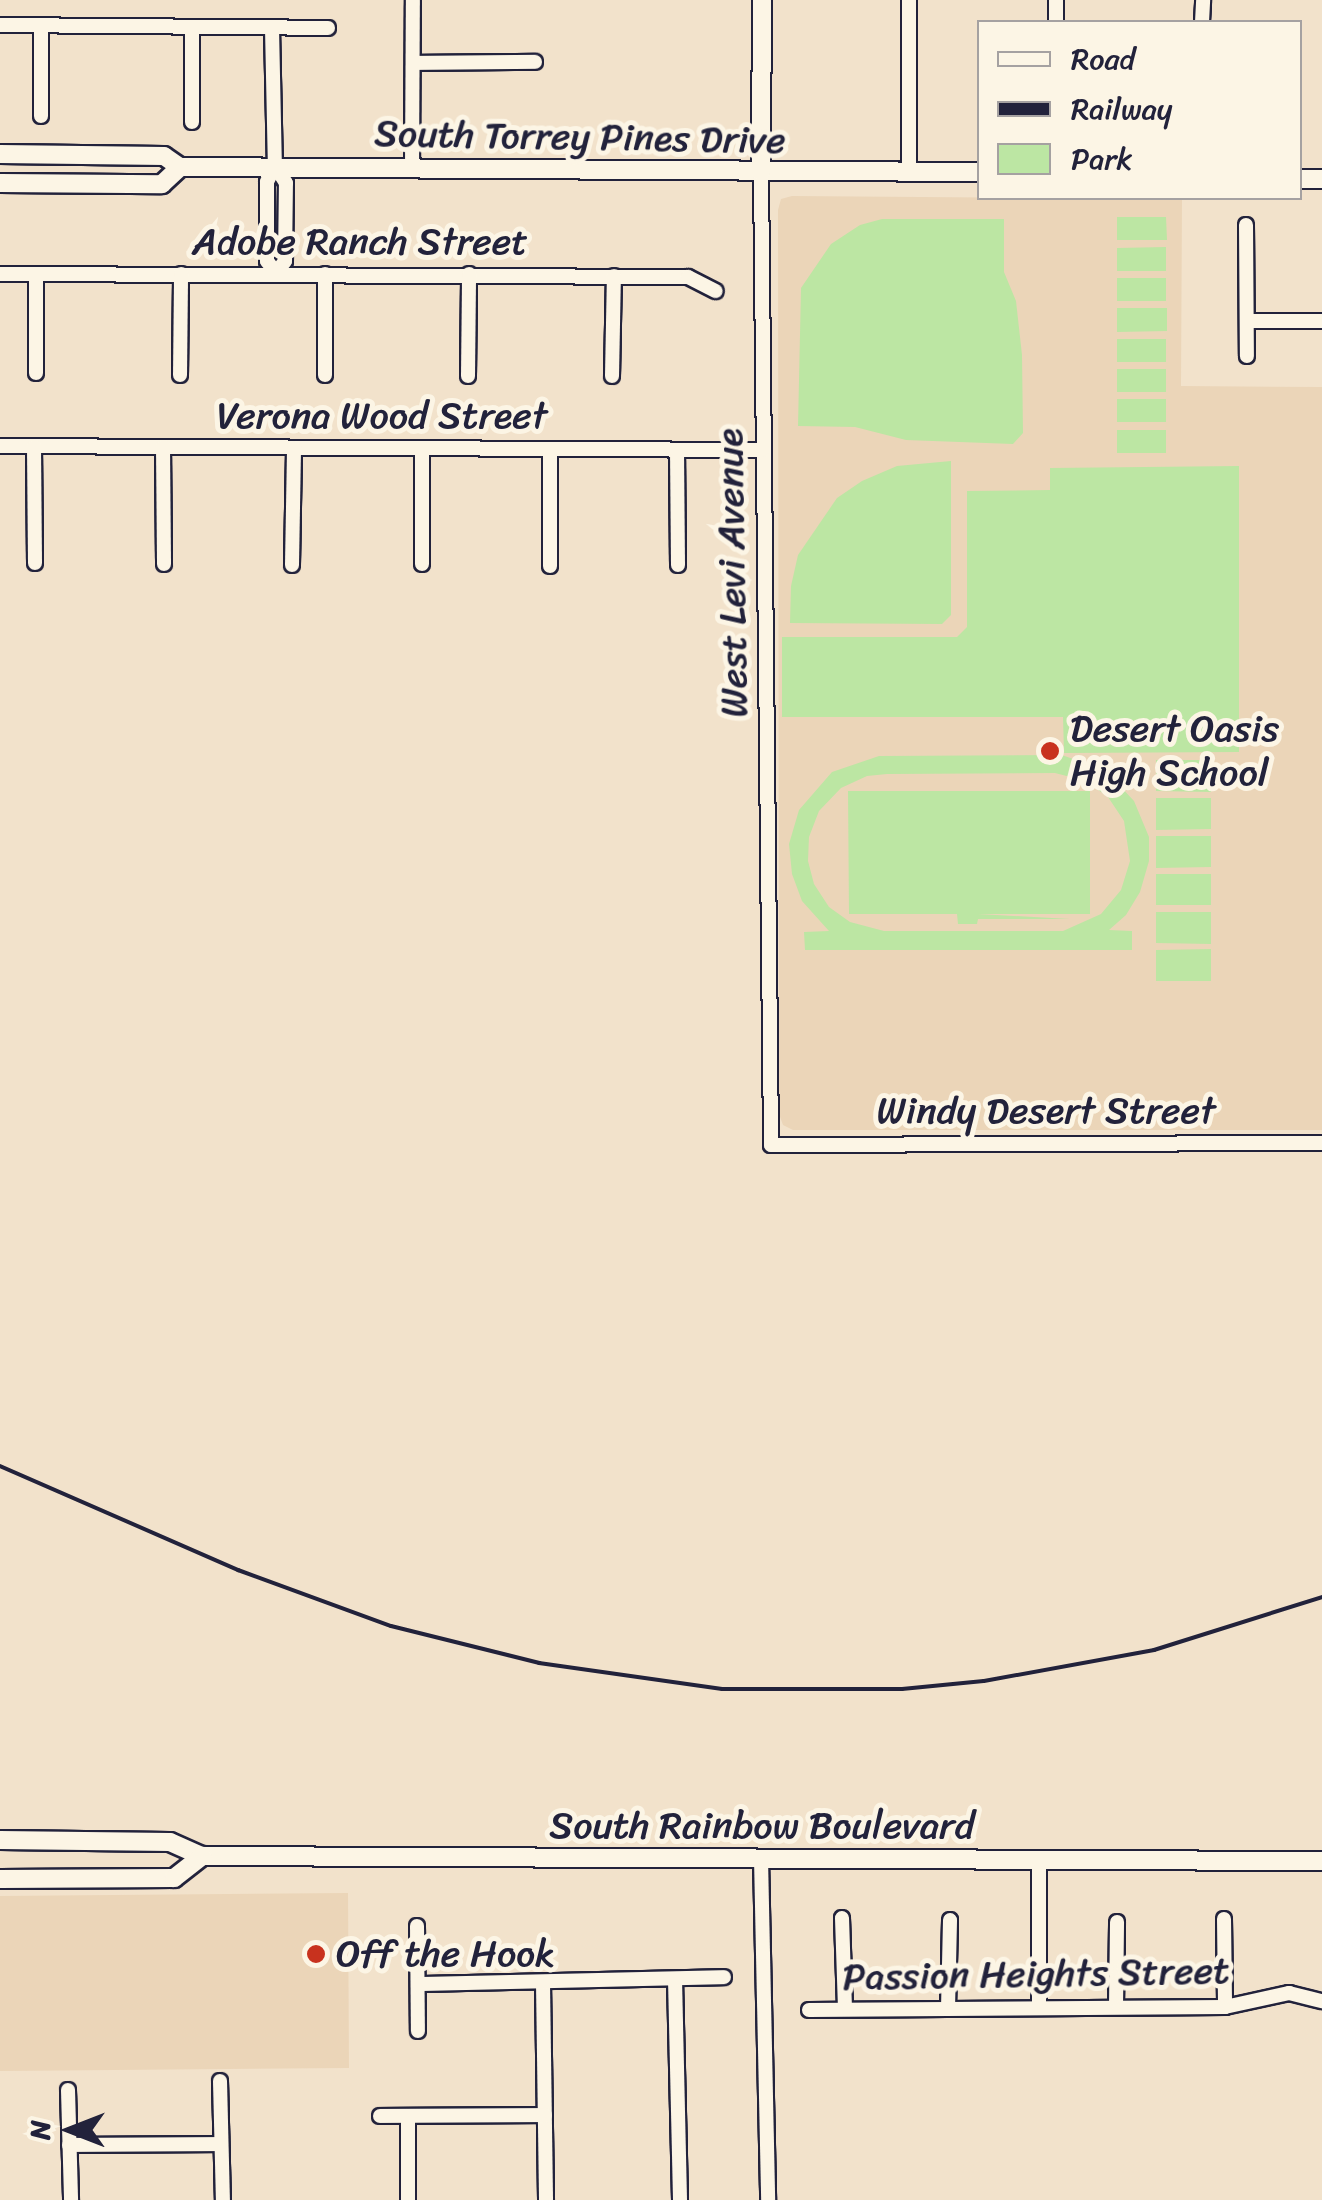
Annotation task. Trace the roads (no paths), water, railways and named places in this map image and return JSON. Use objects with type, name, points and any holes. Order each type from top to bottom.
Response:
[{"type":"street","points":[[412,167],[413,0]]},
{"type":"street","name":"West Levi Avenue","points":[[762,0],[771,1145]]},
{"type":"street","points":[[908,0],[908,171]]},
{"type":"street","points":[[41,24],[41,116]]},
{"type":"street","points":[[0,25],[328,28]]},
{"type":"street","points":[[192,26],[192,122]]},
{"type":"street","points":[[272,28],[275,166],[286,183],[285,262],[276,273]]},
{"type":"street","points":[[413,63],[535,62]]},
{"type":"street","name":"South Torrey Pines Drive","points":[[0,154],[164,156],[180,167],[977,172]]},
{"type":"street","name":"South Torrey Pines Drive","points":[[0,183],[162,184],[180,167]]},
{"type":"street","points":[[1246,226],[1247,356]]},
{"type":"street","name":"Adobe Ranch Street","points":[[0,274],[688,277],[716,291]]},
{"type":"street","points":[[36,274],[36,373]]},
{"type":"street","points":[[180,375],[182,274]]},
{"type":"street","points":[[325,274],[325,374]]},
{"type":"street","points":[[468,376],[469,274]]},
{"type":"street","points":[[612,376],[614,276]]},
{"type":"street","points":[[1247,321],[1322,322]]},
{"type":"street","name":"Verona Wood Street","points":[[0,446],[763,450]]},
{"type":"street","points":[[34,447],[35,563]]},
{"type":"street","points":[[164,447],[164,564]]},
{"type":"street","points":[[292,565],[294,448]]},
{"type":"street","points":[[422,448],[422,564]]},
{"type":"street","points":[[550,450],[550,566]]},
{"type":"street","points":[[677,450],[678,565]]},
{"type":"street","name":"Windy Desert Street","points":[[771,1145],[1322,1143]]},
{"type":"street","name":"South Rainbow Boulevard","points":[[0,1840],[170,1842],[202,1856],[1322,1861]]},
{"type":"street","name":"South Rainbow Boulevard","points":[[0,1879],[174,1878],[202,1856]]},
{"type":"street","points":[[762,1858],[768,2200]]},
{"type":"street","points":[[1039,1860],[1039,2008]]},
{"type":"street","points":[[842,1918],[845,2009]]},
{"type":"street","points":[[1224,1919],[1225,2007]]},
{"type":"street","points":[[948,2008],[950,1920]]},
{"type":"street","points":[[1116,2007],[1117,1922]]},
{"type":"street","points":[[418,1926],[418,2031]]},
{"type":"street","points":[[418,1984],[724,1977]]},
{"type":"street","points":[[676,1979],[680,2200]]},
{"type":"street","points":[[543,1984],[546,2200]]},
{"type":"street","name":"Passion Heights Street","points":[[808,2010],[1225,2007],[1288,1993],[1322,2001]]},
{"type":"street","points":[[220,2081],[222,2200]]},
{"type":"street","points":[[68,2090],[70,2200]]},
{"type":"street","points":[[380,2116],[545,2115]]},
{"type":"street","points":[[408,2116],[408,2200]]},
{"type":"street","points":[[69,2144],[221,2144]]},
{"type":"railway","points":[[0,1466],[238,1570],[391,1626],[539,1663],[722,1689],[902,1689],[984,1681],[1154,1650],[1322,1597]]},
{"type":"place","name":"Desert Oasis High School","points":[[1050,751]]},
{"type":"place","name":"Off the Hook","points":[[316,1954]]}]
